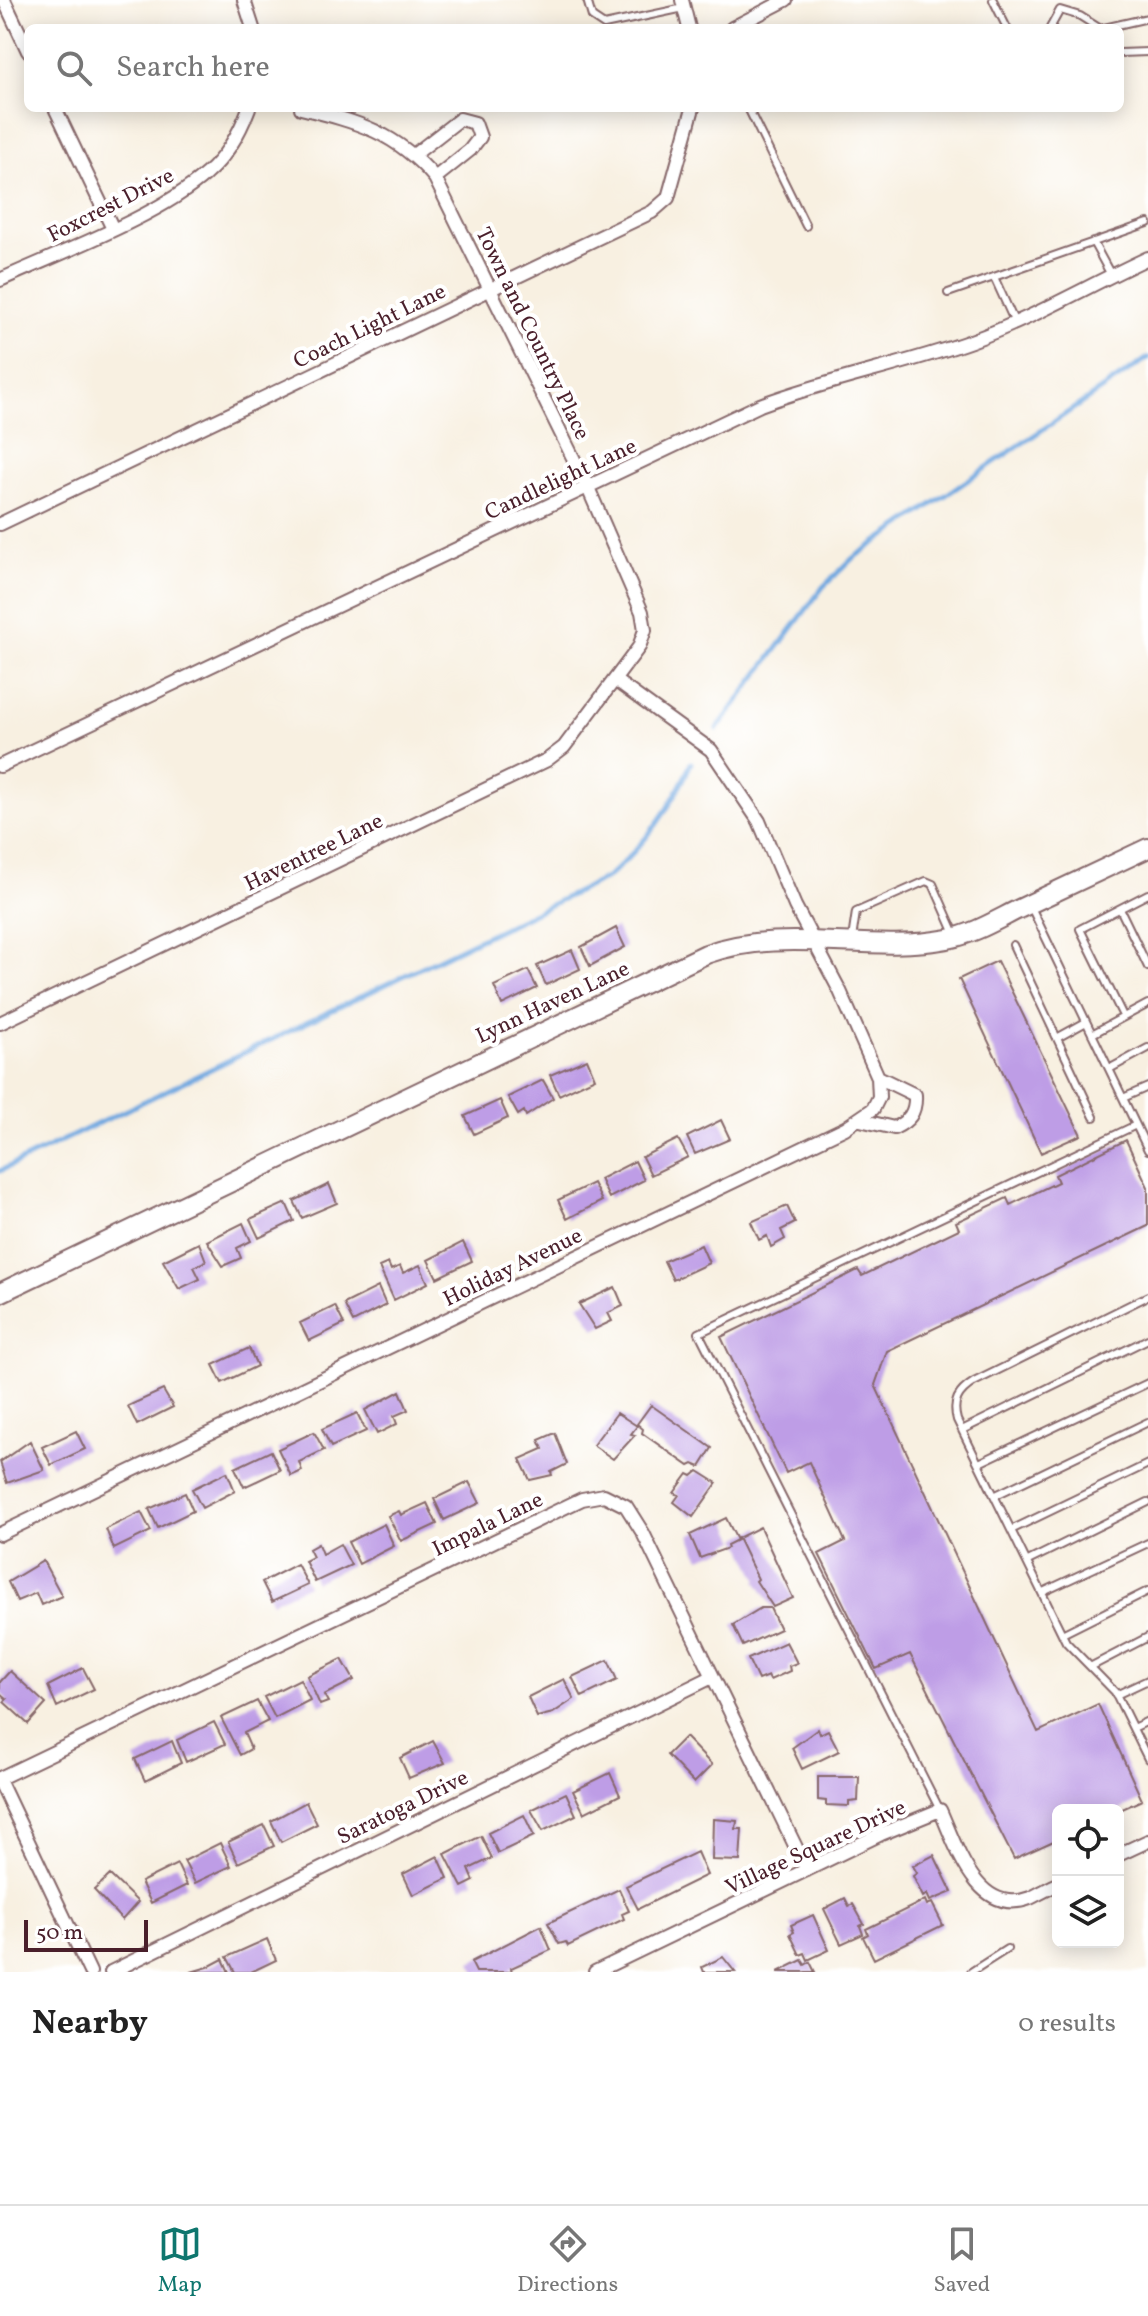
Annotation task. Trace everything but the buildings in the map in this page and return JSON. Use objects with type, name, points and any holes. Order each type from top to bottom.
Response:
[{"type":"street","points":[[4,0],[24,42]]},
{"type":"street","points":[[244,0],[252,24]]},
{"type":"street","points":[[740,24],[786,0]]},
{"type":"street","points":[[683,4],[688,24]]},
{"type":"street","points":[[57,112],[112,227]]},
{"type":"street","name":"Foxcrest Drive","points":[[0,280],[178,195],[208,173],[231,146],[247,112]]},
{"type":"street","name":"Town and Country Place","points":[[315,112],[379,131],[415,154],[435,178],[488,291],[589,490],[635,592],[645,630],[639,647],[616,681]]},
{"type":"street","name":"Coach Light Lane","points":[[0,524],[652,212],[668,198],[692,112]]},
{"type":"street","points":[[415,154],[460,119],[475,123],[480,137],[475,144],[435,178]]},
{"type":"street","name":"Candlelight Lane","points":[[0,766],[589,490],[760,405],[833,379],[926,355],[1015,323],[1148,258]]},
{"type":"street","points":[[616,681],[711,750],[759,821],[878,1077],[879,1097],[873,1109],[860,1120]]},
{"type":"street","name":"Haventree Lane","points":[[0,1023],[547,760],[564,747],[616,681]]},
{"type":"street","name":"Lynn Haven Lane","points":[[0,1293],[706,954],[733,944],[764,940],[851,943],[956,936],[1147,851]]},
{"type":"street","points":[[860,1120],[894,1128],[908,1122],[916,1107],[915,1095],[878,1077]]},
{"type":"street","name":"Holiday Avenue","points":[[0,1534],[860,1120]]},
{"type":"street","name":"Impala Lane","points":[[0,1780],[582,1499],[604,1495],[626,1506],[643,1533],[807,1870]]},
{"type":"street","name":"Saratoga Drive","points":[[111,1972],[712,1677]]},
{"type":"street","points":[[0,1780],[90,1972]]},
{"type":"street","name":"Village Square Drive","points":[[595,1972],[940,1810],[976,1885],[989,1894],[1007,1900],[1027,1899],[1052,1887]]},
{"type":"street","points":[[1124,1852],[1148,1841]]},
{"type":"lane","points":[[587,0],[592,17],[602,24]]},
{"type":"lane","points":[[993,0],[1005,24]]},
{"type":"lane","points":[[608,24],[683,4]]},
{"type":"lane","points":[[1052,24],[1060,10],[1094,24]]},
{"type":"lane","points":[[1120,24],[1148,18]]},
{"type":"lane","points":[[1124,53],[1148,52]]},
{"type":"lane","points":[[750,112],[806,226]]},
{"type":"lane","points":[[948,293],[1148,223]]},
{"type":"lane","points":[[1093,242],[1111,275]]},
{"type":"lane","points":[[994,277],[1015,323]]},
{"type":"lane","points":[[851,943],[856,912],[926,881],[933,884],[956,936]]},
{"type":"lane","points":[[1123,1016],[1080,929],[1148,894]]},
{"type":"lane","points":[[1030,904],[1148,1150]]},
{"type":"lane","points":[[1120,909],[1148,967]]},
{"type":"lane","points":[[1013,945],[1094,1117]]},
{"type":"lane","points":[[1092,1034],[1148,1004]]},
{"type":"lane","points":[[1057,1038],[1086,1022]]},
{"type":"lane","points":[[1109,1069],[1148,1048]]},
{"type":"lane","points":[[1123,1098],[1148,1087]]},
{"type":"lane","points":[[940,1810],[699,1333],[1136,1125]]},
{"type":"lane","points":[[1140,1135],[1148,1131]]},
{"type":"lane","points":[[1148,1296],[961,1390],[954,1407],[962,1430],[1062,1634],[1070,1647],[1092,1666],[1116,1695],[1148,1759]]},
{"type":"lane","points":[[962,1430],[1148,1339]]},
{"type":"lane","points":[[979,1463],[1148,1383]]},
{"type":"lane","points":[[996,1495],[1148,1422]]},
{"type":"lane","points":[[1013,1529],[1148,1464]]},
{"type":"lane","points":[[1028,1561],[1148,1502]]},
{"type":"lane","points":[[1043,1592],[1148,1543]]},
{"type":"lane","points":[[1062,1634],[1148,1591]]},
{"type":"lane","points":[[1092,1666],[1148,1637]]},
{"type":"lane","points":[[1116,1695],[1148,1680]]},
{"type":"lane","points":[[1133,1728],[1148,1721]]},
{"type":"lane","points":[[971,1972],[1007,1949]]},
{"type":"waterway","points":[[717,729],[823,587],[853,558],[1148,358]]},
{"type":"waterway","points":[[0,1171],[608,877],[656,824],[691,763]]}]
